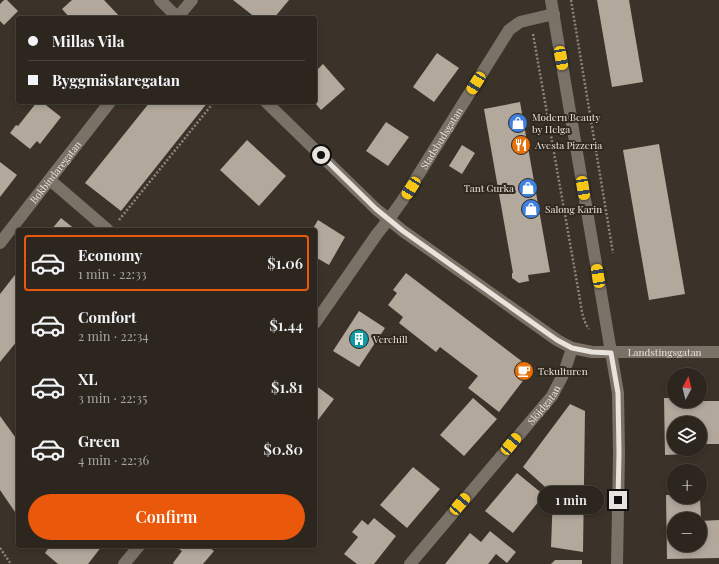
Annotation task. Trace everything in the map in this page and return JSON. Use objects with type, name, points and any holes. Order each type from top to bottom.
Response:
[{"type":"street","points":[[160,0],[176,16]]},
{"type":"street","points":[[180,16],[192,0]]},
{"type":"street","points":[[551,0],[618,393],[619,453],[617,564]]},
{"type":"street","name":"Stadsbudsgatan","points":[[317,320],[402,201],[509,30],[520,22],[554,14]]},
{"type":"street","name":"Bokbindaregatan","points":[[0,243],[108,104]]},
{"type":"street","name":"Landstingsgatan","points":[[268,104],[376,209],[403,231],[557,340],[572,348],[592,352],[719,352]]},
{"type":"street","points":[[50,180],[112,227]]},
{"type":"street","name":"Slöjdgatan","points":[[410,564],[552,396],[564,373],[572,348]]},
{"type":"street","points":[[124,564],[137,548]]},
{"type":"path","points":[[571,0],[613,257]]},
{"type":"path","points":[[531,19],[579,294],[584,320],[587,326]]},
{"type":"path","points":[[112,227],[212,104]]},
{"type":"path","points":[[0,548],[11,564]]},
{"type":"building","points":[[4,0],[7,0],[18,11],[4,25],[0,21],[0,4]]},
{"type":"building","points":[[72,0],[104,0],[119,16],[68,16],[62,9]]},
{"type":"building","points":[[233,0],[289,0],[276,16],[253,16]]},
{"type":"building","points":[[597,0],[629,0],[643,82],[612,87]]},
{"type":"building","points":[[437,53],[459,68],[434,102],[413,87]]},
{"type":"building","points":[[323,64],[345,89],[321,110],[316,104],[317,70]]},
{"type":"building","points":[[520,102],[550,272],[528,275],[529,281],[519,283],[512,278],[513,273],[484,109]]},
{"type":"building","points":[[35,104],[45,104],[61,117],[40,144],[37,141],[30,149],[10,133],[16,125],[18,126]]},
{"type":"building","points":[[148,104],[206,104],[121,211],[85,183]]},
{"type":"building","points":[[386,122],[409,137],[388,166],[366,151]]},
{"type":"building","points":[[247,140],[286,176],[259,206],[220,170]]},
{"type":"building","points":[[659,144],[685,294],[649,300],[623,150]]},
{"type":"building","points":[[462,145],[475,153],[462,174],[449,166]]},
{"type":"building","points":[[0,162],[17,175],[0,197]]},
{"type":"building","points":[[61,218],[74,228],[53,228]]},
{"type":"building","points":[[318,220],[345,237],[329,265],[317,258],[317,228],[313,228]]},
{"type":"building","points":[[406,273],[532,369],[499,412],[468,388],[478,376],[440,347],[436,352],[399,323],[403,317],[388,305],[397,293],[393,290]]},
{"type":"building","points":[[16,274],[16,342],[0,362],[0,294]]},
{"type":"building","name":"Verehill","points":[[359,311],[385,328],[359,367],[333,351]]},
{"type":"building","points":[[317,386],[334,399],[317,421]]},
{"type":"building","points":[[473,398],[497,419],[464,456],[440,435]]},
{"type":"building","points":[[664,398],[667,398],[667,408],[707,408],[707,401],[719,401],[719,444],[707,444],[707,416],[667,416],[667,455],[665,455]]},
{"type":"building","points":[[570,404],[585,411],[583,552],[551,547],[553,494],[523,467]]},
{"type":"building","points":[[0,416],[16,438],[15,512],[0,490]]},
{"type":"building","points":[[413,467],[440,489],[407,528],[380,505]]},
{"type":"building","points":[[517,473],[544,495],[513,533],[485,511]]},
{"type":"building","points":[[666,495],[667,504],[700,504],[701,512],[667,512],[667,552],[707,552],[707,521],[719,520],[719,558],[667,559]]},
{"type":"building","points":[[374,518],[396,536],[374,564],[357,564],[344,554],[358,537],[352,532],[362,520],[368,525]]},
{"type":"building","points":[[490,531],[516,552],[507,563],[496,554],[488,564],[445,564],[470,533],[481,542]]},
{"type":"building","points":[[49,548],[100,548],[88,564],[58,564],[45,553]]},
{"type":"building","points":[[178,548],[210,548],[214,551],[203,564],[174,564],[173,563],[182,551]]},
{"type":"building","points":[[555,560],[582,560],[582,564],[551,564]]},
{"type":"place","name":"Modern Beauty by Helga","points":[[518,123]]},
{"type":"place","name":"Avesta Pizzeria","points":[[521,145]]},
{"type":"place","name":"Tant Gurka","points":[[528,188]]},
{"type":"place","name":"Salong Karin","points":[[531,209]]},
{"type":"place","name":"Verehill","points":[[359,339]]},
{"type":"place","name":"Tekulturen","points":[[524,371]]},
{"type":"route","points":[[321,155],[376,209],[403,231],[557,340],[572,348],[592,352],[611,353],[618,393],[618,500]]}]
